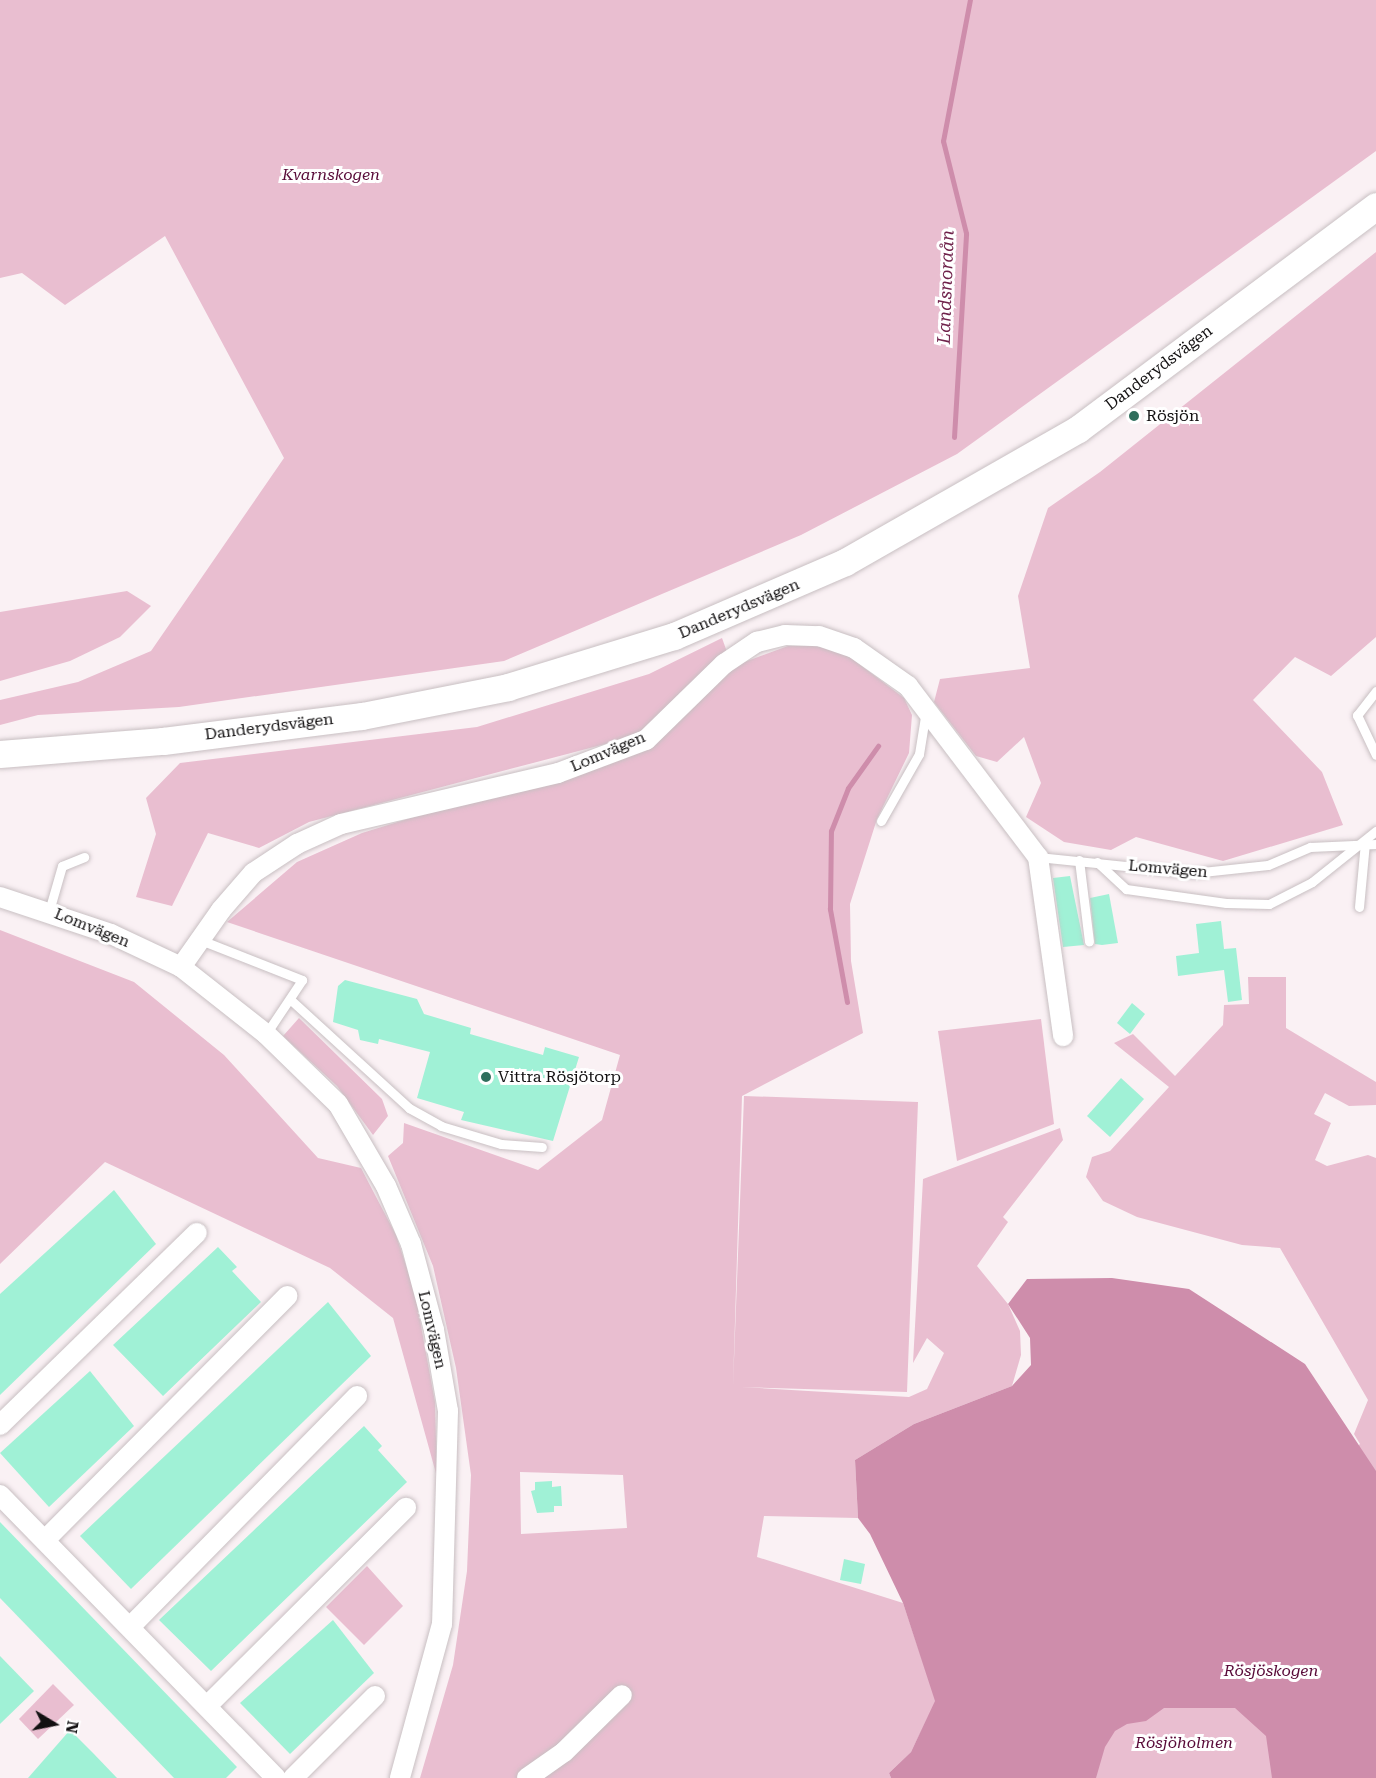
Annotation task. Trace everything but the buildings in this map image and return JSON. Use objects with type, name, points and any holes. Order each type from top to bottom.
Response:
[{"type":"main road","name":"Danderydsvägen","points":[[0,754],[163,741],[362,716],[508,687],[684,632],[845,562],[1078,429],[1376,206]]},
{"type":"street","name":"Lomvägen","points":[[181,967],[198,939],[254,873],[297,844],[341,824],[558,773],[646,740],[724,664],[757,642],[785,635],[819,636],[854,648],[908,686],[1038,857],[1063,1035]]},
{"type":"street","name":"Lomvägen","points":[[0,897],[49,911],[181,967],[266,1034],[338,1104],[355,1131],[411,1244],[434,1330],[448,1411],[442,1624],[400,1778]]},
{"type":"street","points":[[0,1425],[197,1233]]},
{"type":"street","points":[[45,1540],[287,1296]]},
{"type":"street","points":[[130,1627],[357,1396]]},
{"type":"street","points":[[0,1496],[207,1707],[268,1775]]},
{"type":"street","points":[[207,1707],[406,1508]]},
{"type":"street","points":[[527,1778],[564,1752],[622,1695]]},
{"type":"street","points":[[293,1778],[375,1696]]},
{"type":"lane","points":[[1376,691],[1357,715],[1376,755]]},
{"type":"lane","points":[[881,821],[919,754],[926,710]]},
{"type":"lane","points":[[1097,862],[1125,889],[1191,894],[1226,903],[1269,904],[1312,882],[1376,831]]},
{"type":"lane","points":[[1359,907],[1365,842]]},
{"type":"lane","name":"Lomvägen","points":[[1038,857],[1192,873],[1268,865],[1310,846],[1365,842],[1376,844]]},
{"type":"lane","points":[[49,911],[62,866],[84,857]]},
{"type":"lane","points":[[1079,861],[1089,941]]},
{"type":"lane","points":[[1191,894],[1192,873]]},
{"type":"lane","points":[[198,939],[302,980],[292,1001],[266,1034]]},
{"type":"lane","points":[[292,1001],[409,1108],[441,1126],[501,1144],[542,1147]]},
{"type":"green space","name":"Kvarnskogen","points":[[0,0],[1376,0],[1376,151],[957,454],[801,535],[504,661],[179,707],[38,715],[0,725],[0,700],[78,682],[151,651],[284,458],[165,236],[65,305],[22,273],[0,278]]},
{"type":"green space","points":[[1376,252],[1376,637],[1331,676],[1295,657],[1253,700],[1322,772],[1343,825],[1223,861],[1136,837],[1111,850],[1064,842],[1026,817],[1041,783],[1024,737],[997,762],[976,756],[934,702],[940,679],[1030,668],[1018,596],[1048,508],[1100,472]]},
{"type":"green space","points":[[127,591],[151,606],[120,637],[70,661],[0,681],[0,612]]},
{"type":"green space","points":[[722,638],[727,652],[660,721],[628,738],[309,822],[259,848],[208,833],[172,906],[136,897],[156,834],[146,798],[180,763],[477,727],[649,674]]},
{"type":"green space","points":[[834,645],[904,698],[912,715],[909,753],[877,819],[850,904],[851,961],[863,1033],[742,1096],[733,1386],[744,1096],[918,1102],[907,1392],[741,1387],[909,1397],[927,1389],[944,1353],[927,1338],[913,1363],[923,1179],[1060,1128],[1063,1140],[1003,1217],[1008,1222],[977,1266],[1008,1304],[1020,1331],[1021,1355],[1012,1386],[914,1424],[855,1460],[858,1518],[764,1516],[757,1557],[903,1603],[936,1701],[911,1752],[889,1773],[891,1778],[420,1778],[453,1665],[467,1571],[471,1475],[456,1368],[433,1266],[388,1156],[403,1143],[404,1123],[538,1170],[602,1120],[620,1055],[227,922],[297,862],[362,833],[652,744],[723,670],[788,646]],"holes":[[[520,1472],[623,1475],[627,1528],[521,1534]]]},
{"type":"green space","points":[[0,930],[134,982],[224,1055],[318,1158],[361,1168],[396,1235],[415,1293],[435,1402],[437,1477],[393,1318],[330,1268],[105,1162],[0,1264]]},
{"type":"green space","points":[[1248,977],[1286,977],[1286,1028],[1376,1082],[1376,1105],[1349,1106],[1325,1093],[1314,1114],[1331,1123],[1315,1160],[1327,1166],[1368,1155],[1376,1158],[1376,1778],[999,1778],[1360,1444],[1354,1434],[1368,1400],[1280,1248],[1242,1245],[1137,1217],[1103,1201],[1086,1177],[1092,1157],[1110,1151],[1169,1087],[1114,1043],[1133,1034],[1175,1076],[1223,1025],[1224,1005],[1249,1004]]},
{"type":"green space","points":[[299,1018],[382,1099],[388,1116],[373,1135],[337,1086],[283,1036]]},
{"type":"green space","points":[[1041,1019],[1054,1124],[957,1161],[938,1031]]},
{"type":"green space","points":[[367,1566],[403,1606],[364,1645],[326,1607]]},
{"type":"green space","points":[[53,1684],[74,1705],[38,1739],[19,1719]]},
{"type":"shaded area","points":[[1112,1278],[1189,1289],[1305,1364],[1376,1471],[1376,1778],[1272,1778],[1266,1736],[1235,1708],[1164,1708],[1146,1721],[1127,1724],[1115,1731],[1105,1747],[1096,1778],[891,1778],[889,1773],[911,1752],[935,1701],[903,1603],[870,1534],[858,1518],[855,1460],[914,1424],[1012,1386],[1031,1365],[1030,1338],[1008,1304],[1027,1279]]},
{"type":"waterway","name":"Landsnoraån","points":[[954,437],[966,233],[943,141],[970,0]]},
{"type":"waterway","points":[[847,1002],[830,909],[831,831],[848,788],[878,746]]},
{"type":"place","name":"Rösjön","points":[[1134,416]]},
{"type":"place","name":"Vittra Rösjötorp","points":[[486,1077]]},
{"type":"park label","name":"Rösjöskogen","points":[[1271,1671]]},
{"type":"park label","name":"Rösjöholmen","points":[[1184,1743]]}]
